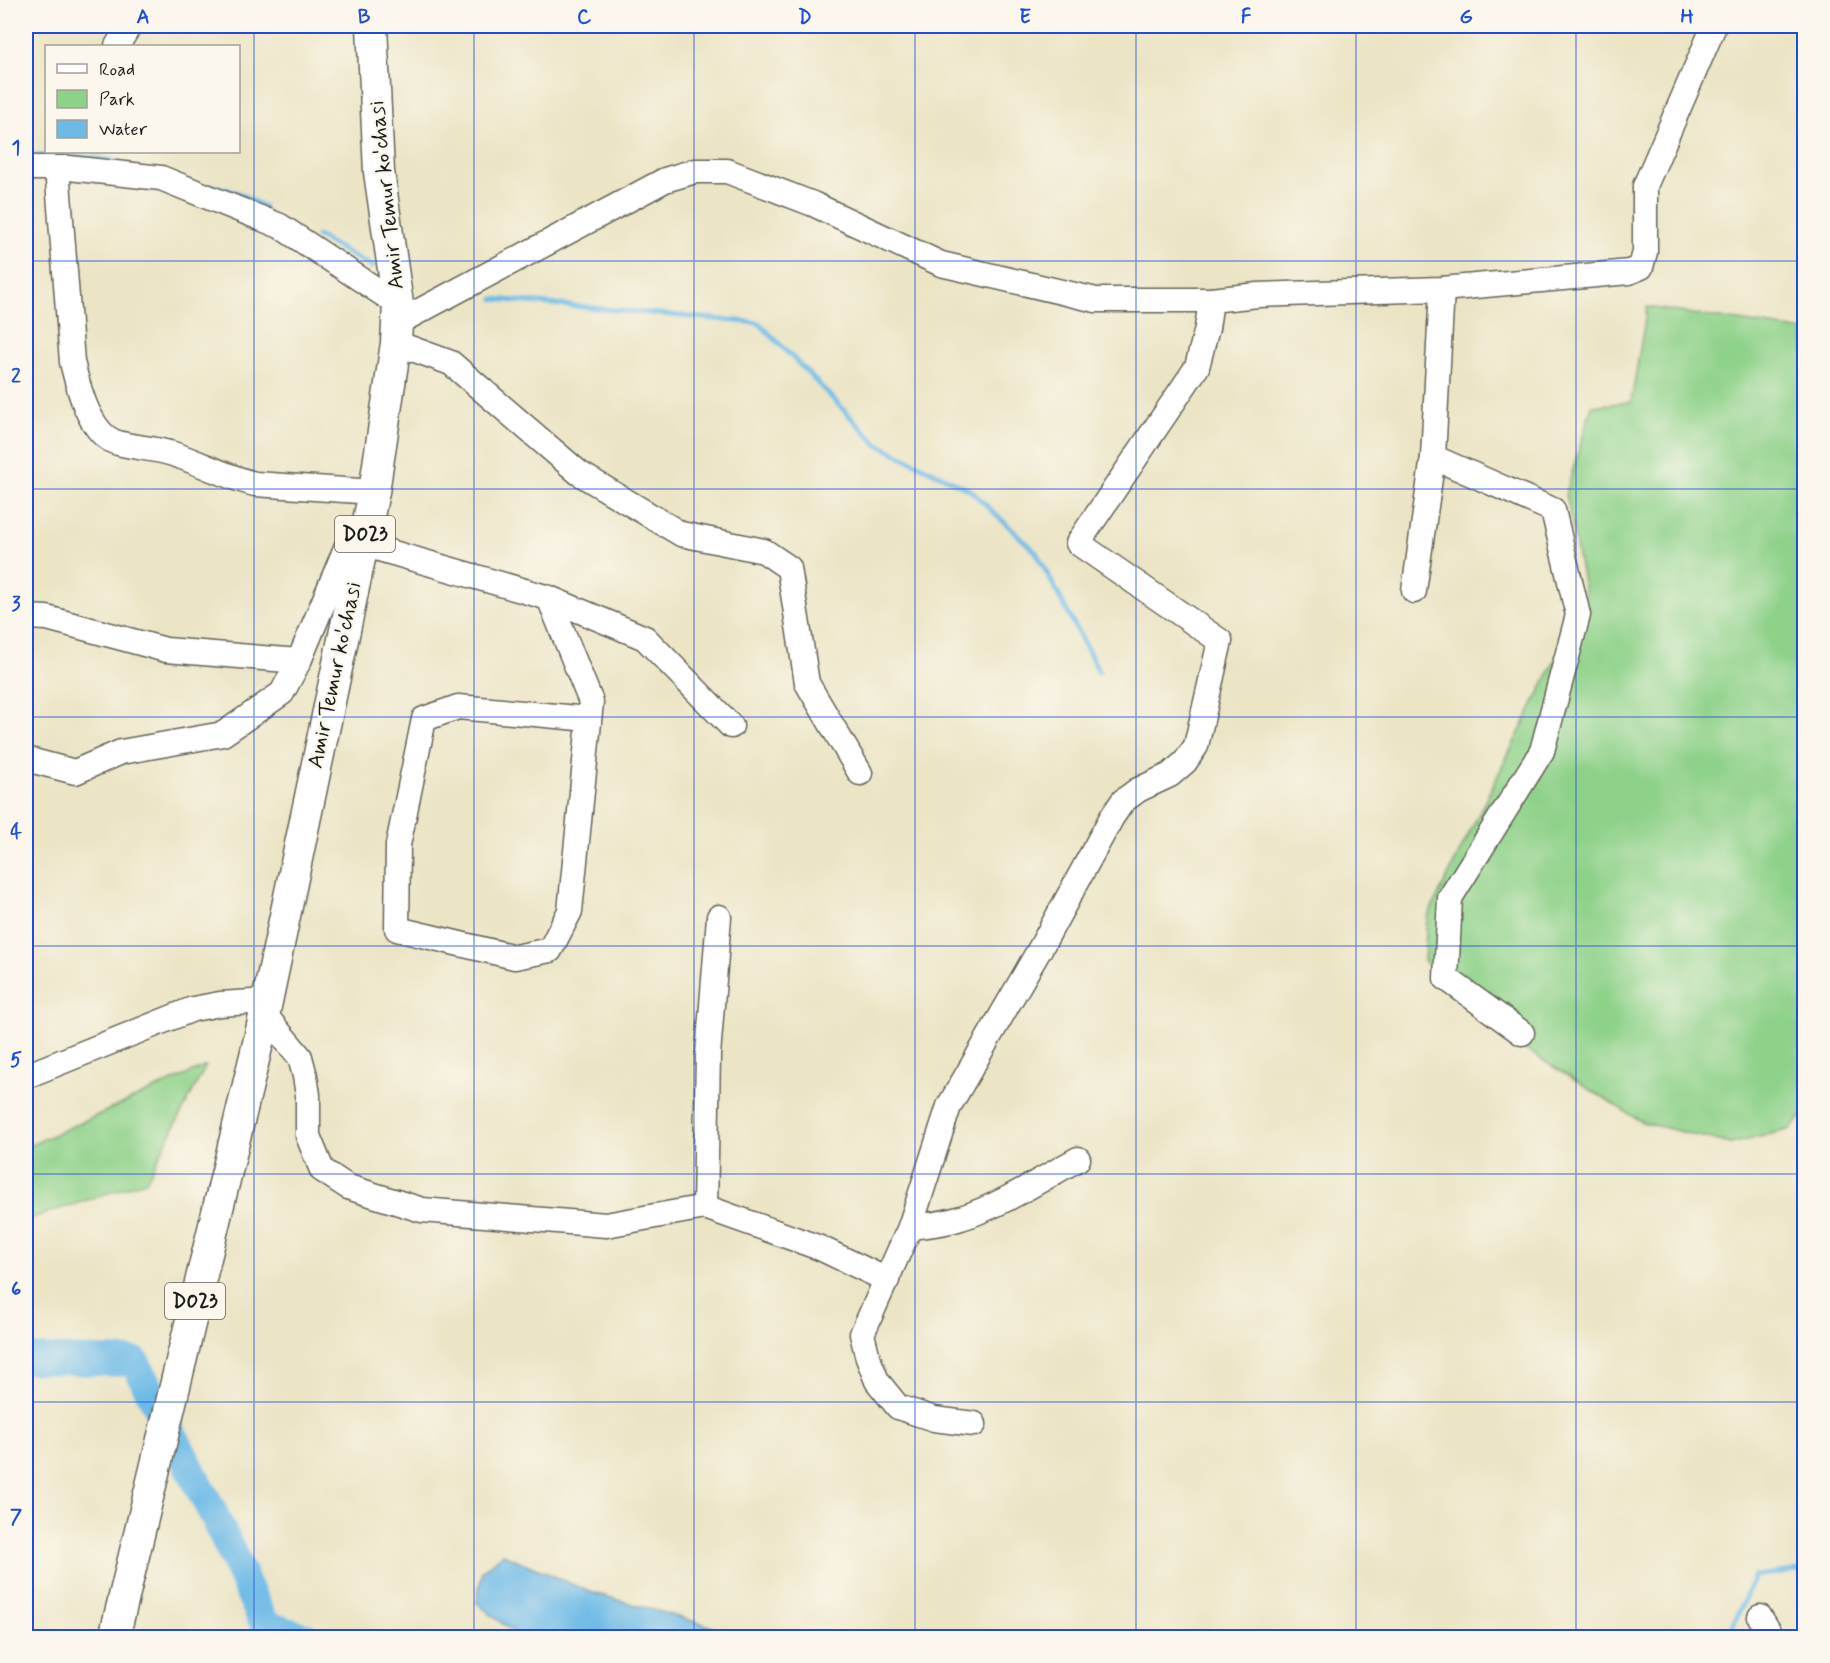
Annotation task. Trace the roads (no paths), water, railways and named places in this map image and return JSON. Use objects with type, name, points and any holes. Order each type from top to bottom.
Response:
[{"type":"main road","name":"Amir Temur ko'chasi","points":[[264,1017],[374,492],[397,323],[380,172],[372,26]]},
{"type":"main road","name":"D023","points":[[114,1638],[264,1017]]},
{"type":"street","points":[[118,45],[129,26]]},
{"type":"street","points":[[397,323],[665,180],[695,171],[727,171],[813,204],[941,264],[1096,300],[1210,300],[1258,295],[1442,289],[1629,272],[1641,267],[1645,252],[1645,186],[1714,26]]},
{"type":"street","points":[[66,162],[72,362],[78,389],[89,415],[100,430],[119,444],[158,449],[238,480],[255,484],[374,492]]},
{"type":"street","points":[[26,168],[66,162],[161,178],[280,226],[397,323],[451,363],[579,473],[681,534],[764,551],[789,568],[807,683],[860,773]]},
{"type":"street","points":[[1414,591],[1433,457],[1442,289]]},
{"type":"street","points":[[974,1424],[934,1419],[898,1407],[878,1381],[868,1359],[862,1334],[910,1227],[949,1106],[1041,947],[1112,817],[1123,801],[1138,790],[1170,775],[1185,762],[1196,746],[1220,641],[1078,543],[1197,367],[1207,328],[1210,300]]},
{"type":"street","points":[[1433,457],[1552,510],[1578,615],[1542,751],[1450,897],[1446,978],[1522,1033]]},
{"type":"street","points":[[26,759],[75,772],[121,752],[223,734],[282,693],[299,661],[346,549],[362,544],[549,598],[645,638],[731,726]]},
{"type":"street","points":[[549,598],[591,702],[570,911],[550,950],[515,957],[397,929],[398,845],[424,719],[458,706],[589,719]]},
{"type":"street","points":[[26,616],[47,618],[166,650],[299,661]]},
{"type":"street","points":[[705,1207],[708,1055],[719,917]]},
{"type":"street","points":[[26,1076],[193,1009],[219,1004],[264,1017],[300,1057],[308,1095],[308,1136],[322,1170],[348,1187],[422,1210],[606,1225],[705,1207],[820,1248],[887,1280]]},
{"type":"street","points":[[910,1227],[936,1225],[970,1215],[1078,1159]]},
{"type":"street","points":[[1760,1617],[1773,1638]]},
{"type":"water","points":[[503,1554],[590,1592],[710,1626],[723,1637],[519,1637],[477,1603],[482,1571]]},
{"type":"waterway","points":[[26,155],[101,158],[118,162]]},
{"type":"waterway","points":[[212,186],[238,193],[264,207]]},
{"type":"waterway","points":[[317,236],[373,267]]},
{"type":"waterway","points":[[494,299],[759,323],[877,444],[970,490],[1036,552],[1099,672]]},
{"type":"waterway","points":[[26,1359],[135,1362],[216,1519],[265,1625],[306,1638]]},
{"type":"waterway","points":[[1722,1638],[1730,1634],[1754,1576],[1804,1572]]}]
